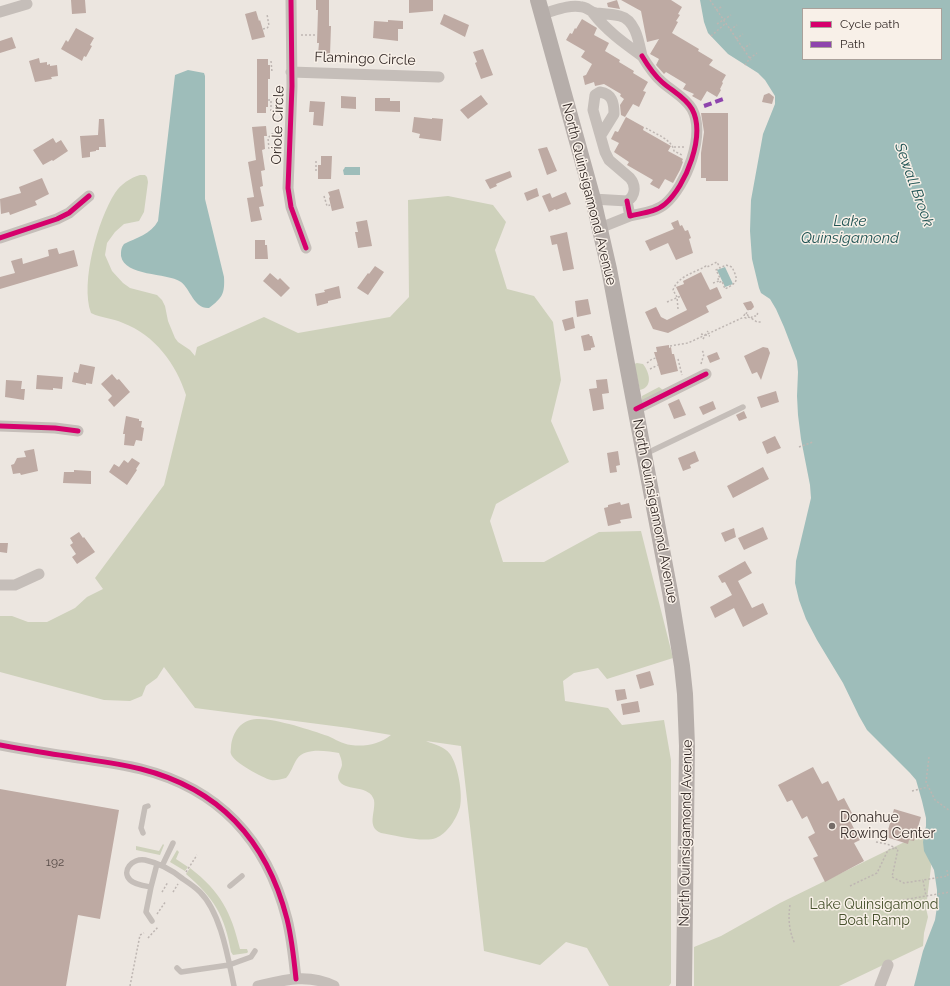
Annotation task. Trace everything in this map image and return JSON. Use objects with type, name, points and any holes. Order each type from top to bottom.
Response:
[{"type":"main road","name":"North Quinsigamond Avenue","points":[[540,7],[600,228],[616,300],[673,609],[685,694],[687,768],[684,986]]},
{"type":"street","name":"Oriole Circle","points":[[291,0],[292,86],[288,180],[289,198],[296,225],[306,248]]},
{"type":"street","points":[[0,12],[27,4]]},
{"type":"street","points":[[540,7],[558,10],[577,6],[583,7],[593,13],[602,24],[642,56],[655,75],[688,103],[693,111],[696,133],[690,165],[671,198],[664,205],[654,210],[630,216],[600,228]]},
{"type":"street","points":[[593,13],[621,16],[627,20],[638,37],[642,56]]},
{"type":"street","name":"Flamingo Circle","points":[[292,72],[438,77]]},
{"type":"street","points":[[592,199],[627,200],[631,198],[634,192],[633,181],[609,160],[605,152],[601,135]]},
{"type":"street","points":[[0,238],[57,219],[69,213],[89,196]]},
{"type":"street","points":[[627,200],[630,216]]},
{"type":"street","points":[[636,409],[704,369]]},
{"type":"street","points":[[0,426],[55,428],[78,431]]},
{"type":"street","points":[[0,585],[15,585],[39,574]]},
{"type":"street","points":[[0,745],[117,764],[142,770],[177,782],[194,790],[226,811],[250,837],[265,862],[275,884],[287,920],[296,979]]},
{"type":"street","points":[[880,986],[888,965]]},
{"type":"street","points":[[258,986],[296,979],[316,979],[334,986]]},
{"type":"lane","points":[[645,454],[743,408]]},
{"type":"lane","points":[[143,833],[141,828],[144,807],[148,806]]},
{"type":"lane","points":[[154,918],[146,912],[150,887],[160,865],[173,843]]},
{"type":"lane","points":[[150,887],[137,884],[130,880],[128,870],[133,862],[139,859],[160,865],[173,871],[201,892],[216,914],[234,986]]},
{"type":"lane","points":[[230,886],[242,876]]},
{"type":"lane","points":[[177,968],[181,972],[229,965],[251,957],[256,951]]},
{"type":"path","points":[[710,0],[750,59]]},
{"type":"path","points":[[716,10],[723,6]]},
{"type":"path","points":[[263,29],[269,26],[267,14]]},
{"type":"path","points":[[717,24],[731,15]]},
{"type":"path","points":[[711,36],[726,24]]},
{"type":"path","points":[[730,30],[737,25]]},
{"type":"path","points":[[736,39],[743,34]]},
{"type":"path","points":[[298,35],[317,35]]},
{"type":"path","points":[[743,49],[750,44]]},
{"type":"path","points":[[744,65],[757,53]]},
{"type":"path","points":[[272,62],[272,72]]},
{"type":"path","points":[[268,100],[271,100],[271,111]]},
{"type":"path","points":[[646,128],[666,140],[673,147],[674,151],[682,155]]},
{"type":"path","points":[[269,149],[268,138],[272,134],[281,132]]},
{"type":"path","points":[[316,161],[316,173]]},
{"type":"path","points":[[324,196],[327,206],[330,205]]},
{"type":"path","points":[[678,309],[678,298],[673,290],[675,284],[680,279],[717,262],[720,268]]},
{"type":"path","points":[[726,266],[732,267],[737,278],[736,282],[730,288],[725,289],[722,281],[720,282],[719,280],[718,279],[720,278],[716,270],[726,266]]},
{"type":"path","points":[[713,283],[719,280]]},
{"type":"path","points":[[667,302],[681,296]]},
{"type":"path","points":[[670,346],[678,344],[684,345],[744,317],[748,310]]},
{"type":"path","points":[[744,317],[746,319],[751,318],[758,314],[758,311]]},
{"type":"path","points":[[746,314],[748,318]]},
{"type":"path","points":[[751,318],[757,322],[762,322]]},
{"type":"path","points":[[703,339],[708,331]]},
{"type":"path","points":[[701,334],[710,336]]},
{"type":"path","points":[[702,350],[704,354],[704,369]]},
{"type":"path","points":[[647,363],[656,358]]},
{"type":"path","points":[[678,359],[682,375],[680,376]]},
{"type":"path","points":[[650,369],[658,365]]},
{"type":"path","points":[[800,447],[812,442]]},
{"type":"path","points":[[929,757],[926,782],[935,800],[950,811]]},
{"type":"path","points":[[912,791],[928,787]]},
{"type":"path","points":[[876,842],[898,849],[892,877],[904,883],[948,876],[947,870]]},
{"type":"path","points":[[850,886],[877,873],[888,850],[894,848]]},
{"type":"path","points":[[185,873],[197,856]]},
{"type":"path","points":[[923,880],[926,896]]},
{"type":"path","points":[[162,892],[168,882]]},
{"type":"path","points":[[172,892],[177,886]]},
{"type":"path","points":[[903,900],[950,892]]},
{"type":"path","points":[[154,918],[166,901]]},
{"type":"path","points":[[790,905],[788,920],[790,934],[795,944]]},
{"type":"path","points":[[148,938],[158,927]]},
{"type":"path","points":[[130,986],[140,934],[144,933]]},
{"type":"green space","points":[[140,175],[145,175],[148,182],[144,212],[139,221],[124,224],[115,232],[107,243],[105,255],[112,271],[123,283],[130,288],[157,295],[162,300],[175,338],[195,356],[197,347],[264,317],[298,333],[390,317],[409,297],[408,200],[448,196],[493,205],[506,222],[495,250],[507,289],[534,296],[553,322],[561,380],[551,421],[569,462],[496,504],[490,521],[503,562],[544,562],[599,532],[641,531],[673,658],[607,679],[598,668],[574,673],[563,681],[565,701],[608,708],[622,725],[664,720],[671,760],[671,983],[669,986],[609,986],[587,948],[566,942],[540,965],[484,951],[461,746],[426,741],[445,749],[453,759],[459,780],[461,795],[460,807],[457,816],[451,825],[440,836],[424,840],[409,838],[381,833],[376,830],[373,823],[374,800],[372,795],[363,790],[343,785],[338,778],[342,765],[339,753],[328,751],[311,751],[305,753],[297,759],[286,778],[273,780],[267,779],[242,765],[233,757],[231,752],[233,737],[238,728],[246,721],[257,719],[273,720],[292,725],[351,745],[362,746],[372,744],[382,741],[391,735],[349,728],[195,708],[164,667],[157,678],[146,686],[142,696],[130,701],[104,700],[0,672],[0,616],[12,616],[28,622],[47,622],[75,608],[87,597],[103,589],[95,578],[164,485],[186,395],[182,383],[163,352],[145,335],[119,321],[91,313],[88,300],[89,269],[92,252],[103,218],[117,190],[126,182]]},
{"type":"green space","points":[[634,364],[643,364],[649,375],[649,383],[640,390]]},
{"type":"green space","points":[[659,387],[663,390],[642,402],[642,396]]},
{"type":"green space","name":"Lake Quinsigamond Boat Ramp","points":[[929,830],[931,867],[926,908],[928,917],[924,933],[923,946],[839,986],[694,986],[694,947],[721,936],[780,903]]},
{"type":"green space","points":[[163,844],[164,845],[160,855],[136,850],[136,846],[159,851]]},
{"type":"green space","points":[[177,850],[179,852],[176,859],[188,867],[185,871],[170,862]]},
{"type":"green space","points":[[190,868],[217,894],[233,924],[240,949],[247,949],[247,953],[233,955],[222,918],[217,908],[204,891],[186,874]]},
{"type":"water","name":"Lake Quinsigamond","points":[[700,0],[950,0],[950,986],[914,986],[923,951],[935,920],[937,907],[937,890],[934,870],[924,851],[923,842],[926,818],[916,780],[867,730],[843,683],[806,619],[799,600],[795,583],[796,561],[811,498],[798,415],[797,361],[776,309],[770,299],[761,293],[759,288],[752,259],[750,231],[751,200],[763,134],[775,104],[775,96],[765,80],[758,73],[728,54],[708,33],[704,22]]},
{"type":"water","points":[[188,70],[204,73],[205,76],[205,199],[224,277],[224,288],[222,295],[209,308],[196,302],[181,282],[130,268],[124,263],[121,256],[121,250],[124,244],[147,232],[158,221],[175,75]]},
{"type":"water","points":[[345,167],[360,167],[360,175],[344,175],[343,170]]},
{"type":"water","points":[[725,267],[733,284],[725,287],[717,270]]},
{"type":"building","points":[[71,0],[85,0],[86,13],[72,14]]},
{"type":"building","points":[[316,0],[329,0],[329,26],[331,26],[330,55],[318,54],[318,10],[316,10]]},
{"type":"building","points":[[409,0],[433,0],[433,11],[409,13]]},
{"type":"building","points":[[617,0],[620,9],[608,7],[607,3]]},
{"type":"building","points":[[621,0],[671,0],[682,7],[678,14],[680,15],[676,21],[678,22],[672,33],[699,49],[698,51],[713,60],[709,65],[726,75],[717,97],[707,91],[701,101],[692,96],[694,94],[683,89],[686,84],[666,72],[664,74],[656,65],[659,59],[650,54],[659,39],[647,42],[641,11]]},
{"type":"building","points":[[256,11],[265,37],[252,40],[245,14]]},
{"type":"building","points":[[444,14],[469,25],[465,37],[440,24]]},
{"type":"building","points":[[582,19],[597,28],[594,35],[609,43],[605,51],[634,71],[633,73],[648,82],[643,91],[646,92],[639,107],[633,104],[625,117],[621,115],[620,105],[624,99],[620,96],[621,94],[604,84],[595,86],[594,82],[585,85],[583,76],[586,75],[592,64],[581,57],[585,51],[566,40],[570,33],[572,34],[575,28],[576,29]]},
{"type":"building","points":[[388,20],[403,21],[403,29],[398,29],[398,41],[373,38],[374,21],[388,22]]},
{"type":"building","points":[[76,28],[94,38],[90,45],[92,46],[82,61],[61,49],[66,40],[68,42]]},
{"type":"building","points":[[12,37],[16,48],[0,53],[0,41]]},
{"type":"building","points":[[483,49],[493,75],[481,79],[475,63],[477,62],[473,52]]},
{"type":"building","points":[[39,58],[40,63],[47,62],[47,65],[50,64],[50,66],[57,65],[58,76],[51,77],[52,79],[35,82],[29,61]]},
{"type":"building","points":[[257,59],[268,59],[268,65],[270,65],[270,79],[268,79],[268,107],[266,107],[266,113],[257,113]]},
{"type":"building","points":[[769,93],[774,97],[772,104],[762,102],[764,95]]},
{"type":"building","points":[[481,95],[488,104],[468,119],[460,110]]},
{"type":"building","points":[[341,96],[356,97],[356,109],[341,108]]},
{"type":"building","points":[[375,98],[390,98],[390,101],[400,101],[400,112],[375,111]]},
{"type":"building","points":[[310,101],[325,102],[323,126],[313,125],[314,112],[309,112]]},
{"type":"building","points":[[701,113],[728,113],[728,181],[706,181],[706,178],[701,178],[701,153],[704,132]]},
{"type":"building","points":[[414,117],[443,119],[441,141],[419,138],[420,134],[412,132]]},
{"type":"building","points":[[626,117],[644,127],[643,130],[671,146],[668,151],[683,159],[680,170],[673,183],[665,179],[659,189],[650,184],[653,180],[627,165],[629,162],[614,152],[619,143],[611,139],[615,131],[618,132]]},
{"type":"building","points":[[99,119],[104,119],[106,147],[99,147],[99,150],[90,152],[90,157],[82,158],[80,136],[98,135]]},
{"type":"building","points":[[266,126],[267,136],[264,136],[265,149],[262,150],[265,170],[261,171],[263,186],[260,187],[264,206],[259,207],[262,220],[251,222],[247,198],[254,197],[248,162],[256,160],[252,127]]},
{"type":"building","points":[[53,138],[56,143],[61,140],[68,151],[53,161],[52,160],[43,165],[33,150]]},
{"type":"building","points":[[547,147],[557,171],[547,175],[538,149]]},
{"type":"building","points":[[321,156],[332,156],[331,179],[318,179],[318,165],[321,165]]},
{"type":"building","points":[[510,171],[512,177],[496,184],[497,186],[490,189],[485,180]]},
{"type":"building","points":[[42,178],[49,194],[35,201],[37,205],[10,215],[9,212],[1,214],[0,199],[21,193],[19,187]]},
{"type":"building","points":[[537,188],[539,196],[527,201],[524,193]]},
{"type":"building","points":[[339,189],[344,208],[332,211],[328,192]]},
{"type":"building","points":[[566,192],[571,204],[549,212],[542,196],[550,193],[552,198]]},
{"type":"building","points":[[367,220],[372,246],[358,248],[355,232],[358,232],[356,222]]},
{"type":"building","points":[[678,220],[680,226],[682,225],[685,231],[688,230],[691,238],[689,239],[693,253],[676,260],[668,243],[650,251],[645,241],[674,229],[671,223]]},
{"type":"building","points":[[567,232],[574,269],[563,271],[557,244],[552,245],[550,236]]},
{"type":"building","points":[[255,240],[265,240],[268,259],[255,259]]},
{"type":"building","points":[[57,248],[59,254],[74,250],[78,266],[0,289],[0,277],[15,273],[11,261],[22,258],[23,264],[49,256],[48,250]]},
{"type":"building","points":[[375,266],[384,272],[368,295],[357,288]]},
{"type":"building","points":[[701,272],[710,290],[717,287],[722,298],[706,306],[709,312],[668,333],[653,329],[645,312],[656,307],[661,317],[667,320],[687,310],[676,287],[684,284],[683,281]]},
{"type":"building","points":[[270,273],[278,280],[280,278],[290,288],[281,297],[263,281]]},
{"type":"building","points":[[339,286],[341,298],[328,301],[328,303],[317,306],[315,294],[325,292],[324,290]]},
{"type":"building","points":[[588,299],[591,314],[577,317],[575,301]]},
{"type":"building","points":[[751,301],[754,307],[751,310],[747,310],[743,303]]},
{"type":"building","points":[[573,317],[575,328],[565,331],[562,320]]},
{"type":"building","points":[[589,334],[592,336],[595,347],[591,348],[591,350],[584,351],[581,336]]},
{"type":"building","points":[[669,345],[669,348],[671,347],[672,354],[674,354],[678,371],[661,375],[654,352],[657,352],[656,347]]},
{"type":"building","points":[[763,347],[768,348],[770,353],[761,380],[757,372],[752,374],[744,356]]},
{"type":"building","points":[[717,352],[720,359],[710,363],[707,356]]},
{"type":"building","points":[[80,364],[95,367],[92,384],[86,383],[86,385],[72,382],[74,372],[78,373]]},
{"type":"building","points":[[112,374],[117,380],[119,379],[130,392],[114,407],[108,400],[112,396],[101,384]]},
{"type":"building","points":[[37,375],[63,377],[62,389],[36,389]]},
{"type":"building","points":[[607,379],[609,393],[602,394],[604,409],[593,411],[589,389],[597,388],[596,380]]},
{"type":"building","points":[[6,380],[22,381],[21,389],[25,389],[24,400],[5,397]]},
{"type":"building","points":[[776,391],[779,402],[761,408],[757,397]]},
{"type":"building","points":[[679,399],[686,415],[674,419],[668,404]]},
{"type":"building","points":[[713,401],[716,409],[703,415],[699,407]]},
{"type":"building","points":[[744,411],[747,418],[739,421],[736,415]]},
{"type":"building","points":[[126,416],[142,421],[141,427],[144,428],[142,441],[136,440],[134,446],[124,445],[125,434],[123,434]]},
{"type":"building","points":[[775,436],[781,448],[767,454],[762,442]]},
{"type":"building","points":[[34,449],[38,471],[21,475],[20,473],[13,474],[11,465],[14,464],[17,458],[26,457],[24,451]]},
{"type":"building","points":[[618,451],[620,465],[616,466],[617,472],[610,473],[607,453]]},
{"type":"building","points":[[695,451],[699,461],[690,465],[691,468],[683,471],[678,458]]},
{"type":"building","points":[[132,458],[140,463],[127,485],[109,472],[114,464],[119,467],[124,460],[128,463]]},
{"type":"building","points":[[763,467],[769,479],[733,498],[727,486]]},
{"type":"building","points":[[74,470],[91,471],[91,484],[63,483],[64,472],[74,472]]},
{"type":"building","points":[[620,502],[621,505],[629,503],[632,518],[620,520],[621,523],[608,526],[604,508],[608,507],[608,505]]},
{"type":"building","points":[[763,527],[768,539],[744,550],[738,538]]},
{"type":"building","points":[[734,528],[736,537],[725,542],[721,533]]},
{"type":"building","points":[[79,532],[95,552],[77,564],[72,557],[76,554],[70,545],[73,543],[70,538]]},
{"type":"building","points":[[0,543],[8,543],[7,553],[0,552]]},
{"type":"building","points":[[745,561],[752,573],[738,581],[752,608],[763,603],[768,614],[743,627],[734,608],[715,618],[710,607],[732,595],[725,582],[722,583],[718,576]]},
{"type":"building","points":[[650,671],[654,685],[640,689],[636,675]]},
{"type":"building","points":[[625,689],[627,699],[617,701],[615,690]]},
{"type":"building","points":[[638,701],[640,712],[623,715],[621,704]]},
{"type":"building","name":"Donahue Rowing Center","points":[[813,767],[822,784],[828,781],[838,801],[844,798],[854,817],[849,819],[860,840],[854,843],[864,861],[825,882],[813,858],[818,856],[808,837],[815,833],[807,816],[802,819],[792,800],[787,802],[778,785]]},
{"type":"building","points":[[0,789],[119,810],[100,919],[78,915],[66,986],[0,986]]},
{"type":"building","points":[[894,809],[921,817],[914,841],[909,840],[908,844],[886,837]]},
{"type":"marked path","points":[[704,106],[726,98]]},
{"type":"cycle path","points":[[291,0],[292,86],[288,188],[291,207],[306,248]]},
{"type":"cycle path","points":[[627,201],[630,216],[653,211],[665,204],[673,196],[680,185],[692,160],[697,132],[696,120],[692,109],[682,98],[659,79],[642,56]]},
{"type":"cycle path","points":[[0,238],[57,219],[69,213],[89,196]]},
{"type":"cycle path","points":[[636,409],[706,374]]},
{"type":"cycle path","points":[[0,426],[55,428],[78,431]]},
{"type":"cycle path","points":[[0,745],[113,763],[141,769],[169,778],[194,790],[217,805],[236,822],[253,843],[267,865],[278,891],[287,919],[292,942],[296,979]]},
{"type":"place","name":"Donahue Rowing Center","points":[[832,826]]},
{"type":"water label","name":"Sewall Brook","points":[[914,185]]}]
